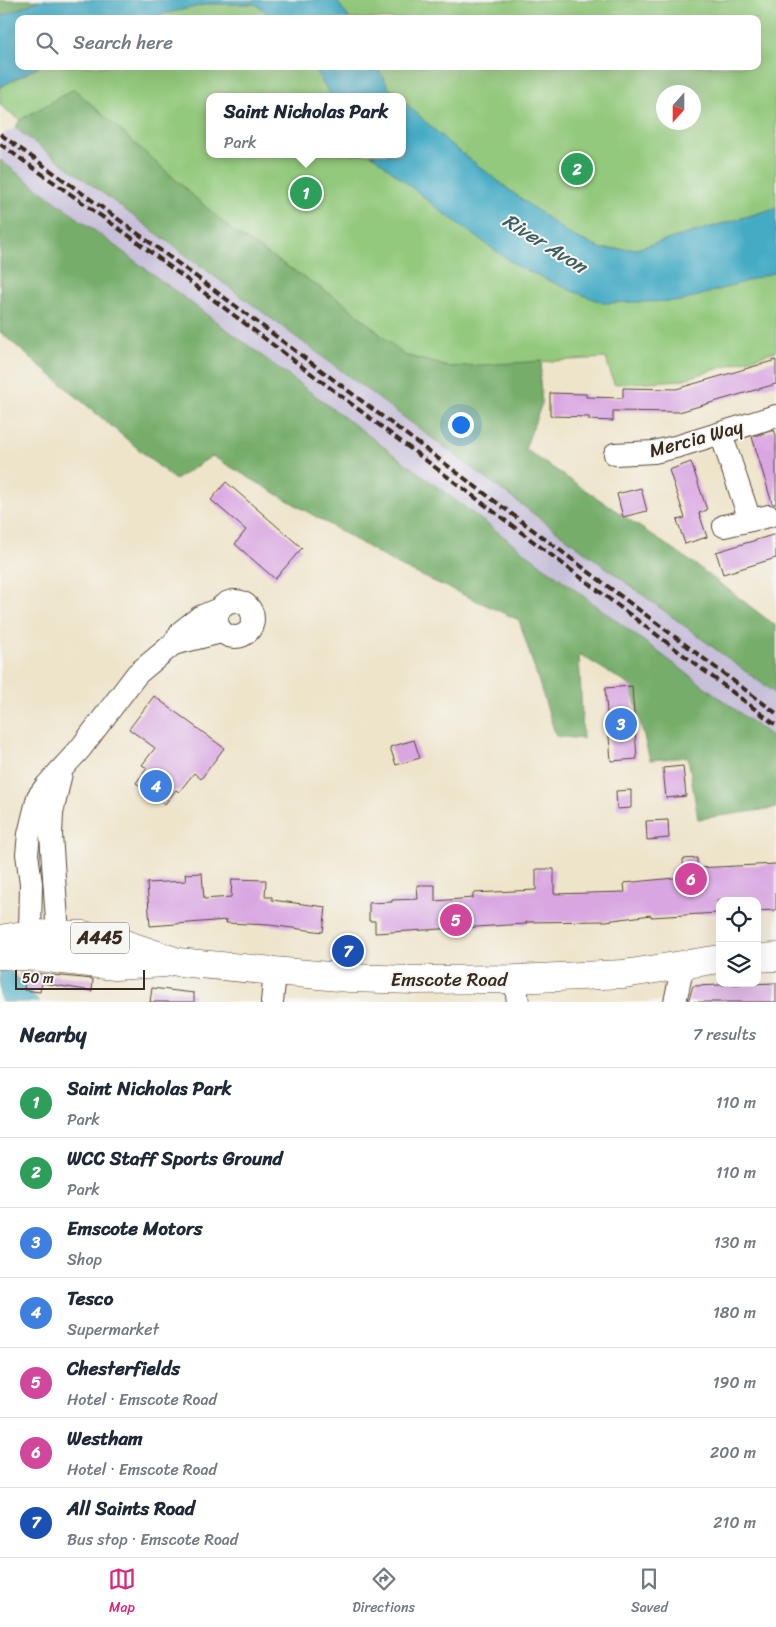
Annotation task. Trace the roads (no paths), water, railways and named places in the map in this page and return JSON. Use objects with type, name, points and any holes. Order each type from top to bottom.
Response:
[{"type":"main road","name":"Emscote Road","points":[[3,951],[45,937],[83,935],[119,942],[178,962]]},
{"type":"main road","name":"Emscote Road","points":[[3,951],[115,966],[178,962],[275,972],[517,991],[716,960]]},
{"type":"main road","points":[[761,958],[776,957]]},
{"type":"street","name":"Mercia Way","points":[[615,454],[654,452],[721,434],[776,416]]},
{"type":"street","points":[[721,434],[760,518],[724,526]]},
{"type":"street","points":[[142,964],[45,937],[30,883],[27,854],[29,834],[38,798],[47,785],[62,770],[138,674],[173,644],[182,631],[200,617],[219,609],[228,602],[240,602],[249,608],[253,618],[250,629],[242,637],[231,637],[221,632],[216,621],[219,609]]},
{"type":"street","points":[[173,644],[221,632]]},
{"type":"street","points":[[675,1002],[683,965]]},
{"type":"street","points":[[272,1002],[275,972]]},
{"type":"water","points":[[40,0],[336,0],[347,15],[269,15],[256,4],[209,4],[161,15],[15,15],[15,70],[32,70],[0,87],[0,17]]},
{"type":"water","points":[[315,70],[379,70],[388,87],[395,93],[329,93]]},
{"type":"water","name":"River Avon","points":[[406,104],[449,143],[516,195],[569,234],[602,249],[636,249],[776,208],[776,272],[682,301],[604,303],[517,266],[442,212],[376,158],[406,158]]},
{"type":"water","points":[[0,960],[40,1002],[2,1002],[0,997]]},
{"type":"railway","points":[[0,134],[237,307],[776,713]]},
{"type":"railway","points":[[0,144],[132,238],[776,725]]},
{"type":"place","name":"WCC Staff Sports Ground","points":[[577,169]]},
{"type":"place","name":"Saint Nicholas Park","points":[[306,193]]},
{"type":"place","name":"Emscote Motors","points":[[621,724]]},
{"type":"place","name":"Tesco","points":[[156,786]]},
{"type":"place","name":"Westham","points":[[691,879]]},
{"type":"place","name":"Chesterfields","points":[[456,920]]},
{"type":"place","name":"All Saints Road","points":[[348,951]]}]
